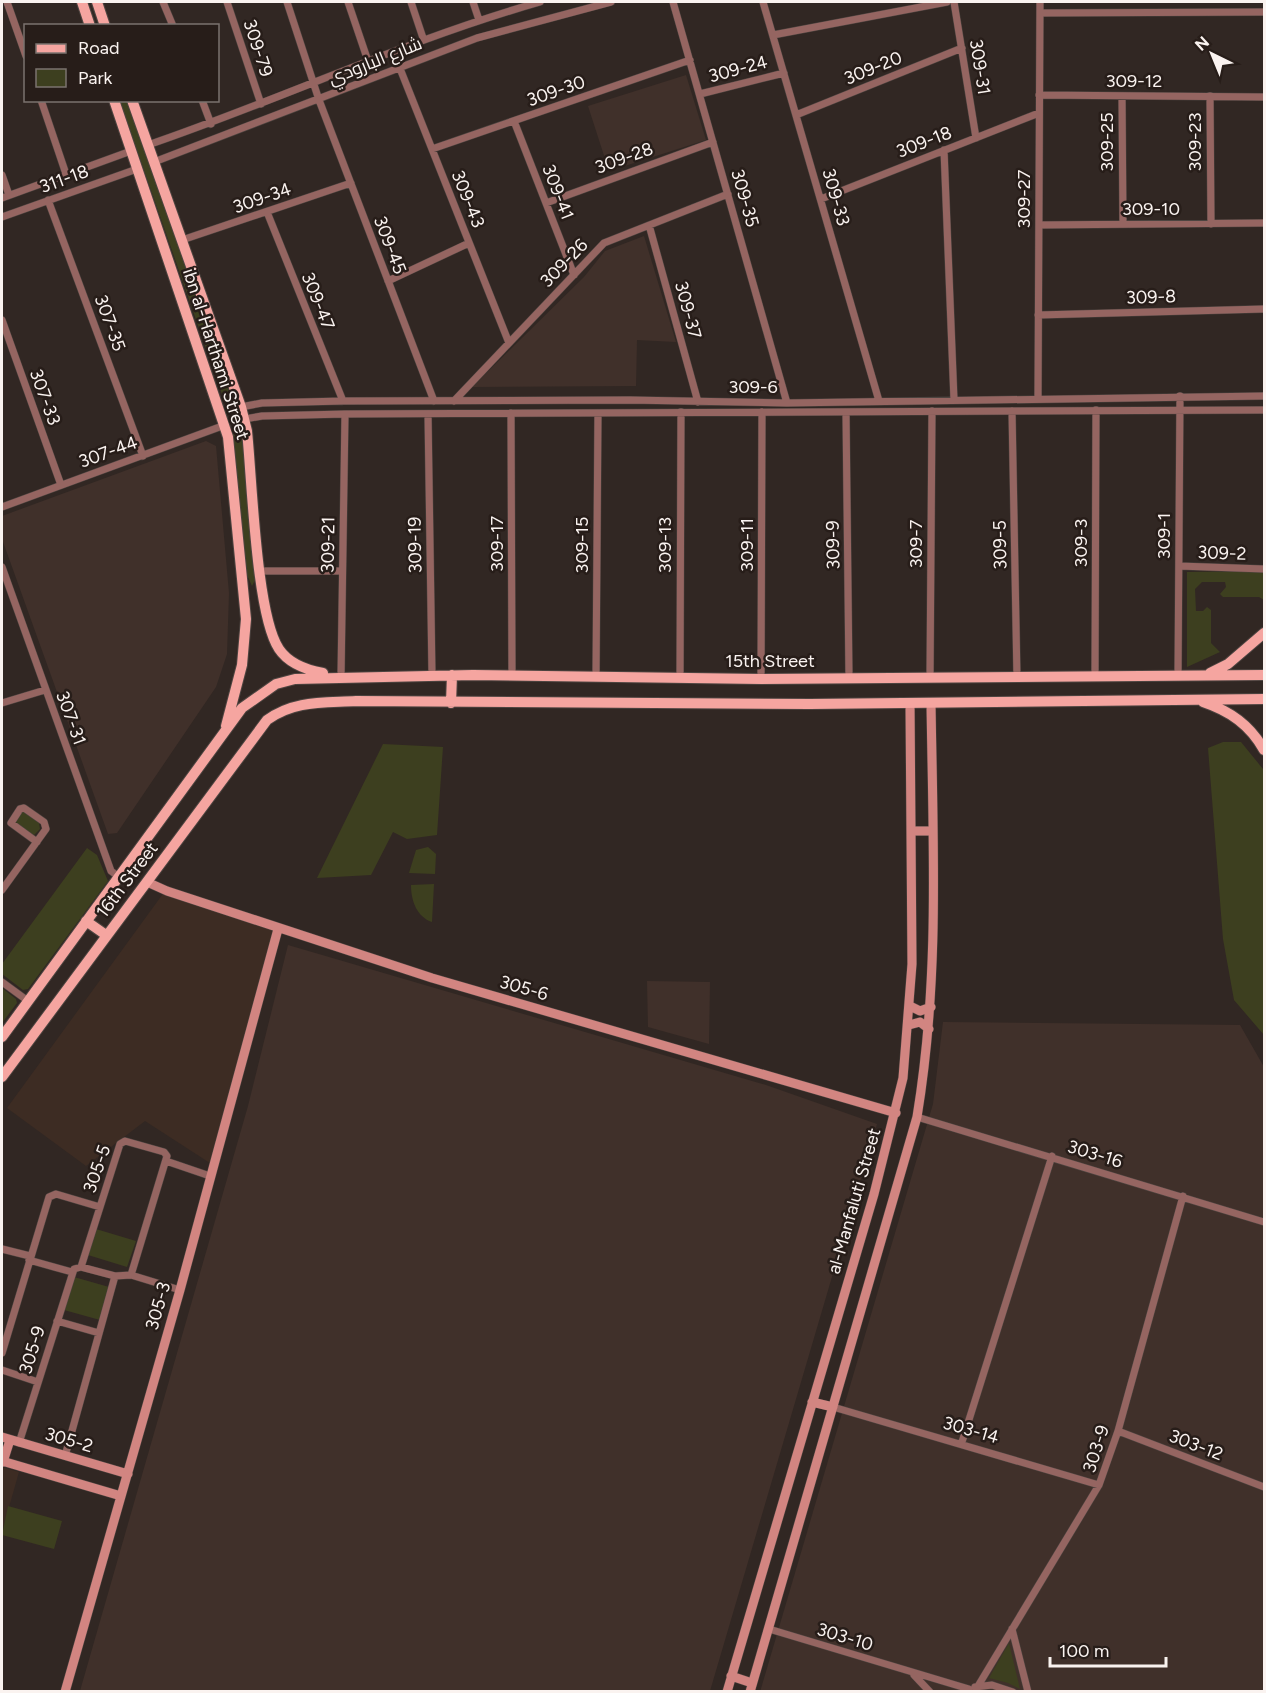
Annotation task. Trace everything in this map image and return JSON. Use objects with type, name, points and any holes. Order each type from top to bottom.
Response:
[{"type":"main road","points":[[82,2],[89,24]]},
{"type":"main road","points":[[97,2],[104,24]]},
{"type":"main road","name":"ibn al-Harthami Street","points":[[115,102],[225,425],[245,595],[245,648],[224,732]]},
{"type":"main road","name":"ibn al-Harthami Street","points":[[133,102],[242,407],[263,593],[274,638],[286,657],[308,670],[341,677]]},
{"type":"main road","points":[[221,413],[242,407]]},
{"type":"main road","points":[[225,425],[245,419]]},
{"type":"main road","points":[[236,513],[255,513]]},
{"type":"main road","points":[[245,595],[263,593]]},
{"type":"main road","points":[[1198,676],[1213,673],[1227,664],[1264,633]]},
{"type":"main road","name":"15th Street","points":[[276,684],[295,679],[432,675],[761,679],[1264,675]]},
{"type":"main road","points":[[452,675],[451,703],[910,703],[1264,699]]},
{"type":"main road","name":"16th Street","points":[[2,1037],[242,708],[276,684]]},
{"type":"main road","points":[[1197,700],[1237,718],[1254,733],[1264,750]]},
{"type":"main road","name":"16th Street","points":[[2,1077],[267,720],[285,708],[305,703],[356,701],[451,703]]},
{"type":"main road","points":[[86,921],[106,935]]},
{"type":"street","points":[[7,2],[24,50]]},
{"type":"street","points":[[163,2],[172,24]]},
{"type":"street","name":"309-79","points":[[227,2],[261,104]]},
{"type":"street","name":"309-45","points":[[287,2],[319,100],[434,401]]},
{"type":"street","points":[[348,2],[368,61]]},
{"type":"street","points":[[411,2],[423,38]]},
{"type":"street","points":[[473,2],[478,20]]},
{"type":"street","name":"شارع البارودي","points":[[148,145],[211,124],[314,84],[423,38],[540,2]]},
{"type":"street","name":"شارع البارودي","points":[[154,162],[319,100],[399,66],[477,38],[611,2]]},
{"type":"street","name":"309-35","points":[[673,2],[788,402]]},
{"type":"street","name":"309-33","points":[[763,2],[879,400]]},
{"type":"street","points":[[773,34],[947,2]]},
{"type":"street","name":"309-31","points":[[954,2],[976,138]]},
{"type":"street","name":"309-27","points":[[1038,397],[1040,2]]},
{"type":"street","points":[[1040,13],[1264,12]]},
{"type":"street","name":"309-20","points":[[796,115],[962,48]]},
{"type":"street","name":"309-30","points":[[432,149],[690,60]]},
{"type":"street","name":"309-43","points":[[399,66],[509,343]]},
{"type":"street","name":"309-24","points":[[700,94],[784,73]]},
{"type":"street","name":"309-12","points":[[1039,95],[1264,97]]},
{"type":"street","name":"309-25","points":[[1122,96],[1123,224]]},
{"type":"street","name":"309-23","points":[[1210,96],[1211,224]]},
{"type":"street","points":[[42,102],[66,174]]},
{"type":"street","points":[[203,102],[211,124]]},
{"type":"street","name":"309-18","points":[[820,199],[1039,113]]},
{"type":"street","name":"309-41","points":[[514,121],[574,275]]},
{"type":"street","name":"309-28","points":[[546,202],[713,142]]},
{"type":"street","points":[[944,150],[954,400]]},
{"type":"street","name":"311-18","points":[[5,196],[131,151]]},
{"type":"street","name":"311-18","points":[[2,217],[137,169]]},
{"type":"street","points":[[2,175],[5,196]]},
{"type":"street","name":"309-34","points":[[182,240],[351,183]]},
{"type":"street","name":"309-26","points":[[454,401],[604,243],[728,194]]},
{"type":"street","name":"307-35","points":[[48,200],[143,456]]},
{"type":"street","name":"309-47","points":[[267,212],[343,401]]},
{"type":"street","name":"309-10","points":[[1039,225],[1264,223]]},
{"type":"street","name":"309-37","points":[[649,225],[698,402]]},
{"type":"street","points":[[388,281],[470,243]]},
{"type":"street","name":"309-8","points":[[1038,315],[1264,309]]},
{"type":"street","name":"307-33","points":[[2,320],[61,485]]},
{"type":"street","name":"309-1","points":[[1178,676],[1180,396]]},
{"type":"street","name":"309-6","points":[[242,407],[262,403],[343,401],[788,402],[1038,397],[1264,396]]},
{"type":"street","points":[[1084,397],[1084,410]]},
{"type":"street","points":[[630,400],[630,412]]},
{"type":"street","points":[[946,400],[946,411]]},
{"type":"street","points":[[397,401],[398,414]]},
{"type":"street","name":"309-3","points":[[1095,676],[1096,410]]},
{"type":"street","name":"309-6","points":[[245,419],[262,416],[345,414],[1264,410]]},
{"type":"street","name":"309-7","points":[[930,678],[932,411]]},
{"type":"street","name":"309-5","points":[[1012,411],[1017,678]]},
{"type":"street","name":"309-13","points":[[680,678],[681,412]]},
{"type":"street","name":"309-11","points":[[761,679],[762,412]]},
{"type":"street","name":"309-9","points":[[846,412],[849,677]]},
{"type":"street","name":"309-17","points":[[511,413],[512,675]]},
{"type":"street","name":"309-15","points":[[596,677],[598,413]]},
{"type":"street","name":"309-21","points":[[341,677],[345,414]]},
{"type":"street","name":"309-19","points":[[428,414],[432,675]]},
{"type":"street","name":"307-44","points":[[2,507],[225,425]]},
{"type":"street","name":"309-2","points":[[1179,566],[1264,569]]},
{"type":"street","name":"307-31","points":[[2,567],[4,582],[111,871],[118,877]]},
{"type":"street","points":[[261,571],[342,572]]},
{"type":"street","points":[[2,703],[45,690]]},
{"type":"street","name":"al-Manfaluti Street","points":[[751,1687],[917,1117],[929,1029],[934,955],[931,702]]},
{"type":"street","name":"al-Manfaluti Street","points":[[727,1692],[874,1194],[903,1078],[910,1006],[910,703]]},
{"type":"street","points":[[2,890],[37,842],[46,829],[45,823],[24,808],[20,809],[11,822],[37,842]]},
{"type":"street","points":[[911,831],[932,831]]},
{"type":"street","name":"305-6","points":[[147,882],[278,929],[456,985],[896,1113]]},
{"type":"street","name":"305-3","points":[[65,1692],[180,1290],[278,929]]},
{"type":"street","points":[[2,982],[28,1001]]},
{"type":"street","points":[[910,1006],[920,1011],[931,1007]]},
{"type":"street","points":[[909,1025],[920,1022],[929,1029]]},
{"type":"street","name":"303-16","points":[[917,1117],[1264,1222]]},
{"type":"street","name":"305-5","points":[[76,1269],[122,1142],[164,1152],[166,1161]]},
{"type":"street","points":[[962,1443],[1052,1156]]},
{"type":"street","points":[[131,1275],[166,1161],[210,1176]]},
{"type":"street","points":[[2,1353],[51,1195],[56,1194],[100,1207]]},
{"type":"street","points":[[874,1194],[893,1200]]},
{"type":"street","name":"303-9","points":[[978,1686],[1100,1485],[1118,1431],[1183,1196]]},
{"type":"street","points":[[2,1249],[76,1269],[115,1276],[131,1275],[180,1290]]},
{"type":"street","name":"305-9","points":[[10,1440],[38,1382],[76,1269]]},
{"type":"street","points":[[65,1456],[115,1276]]},
{"type":"street","points":[[57,1321],[99,1333]]},
{"type":"street","points":[[2,1370],[38,1382]]},
{"type":"street","points":[[812,1402],[833,1407]]},
{"type":"street","name":"303-14","points":[[833,1407],[1100,1485]]},
{"type":"street","name":"303-12","points":[[1118,1431],[1264,1487]]},
{"type":"street","points":[[10,1440],[2,1461],[121,1496]]},
{"type":"street","name":"305-2","points":[[10,1440],[128,1474]]},
{"type":"street","name":"303-10","points":[[769,1629],[967,1690]]},
{"type":"street","points":[[1012,1629],[1028,1692]]},
{"type":"street","name":"303-10","points":[[912,1673],[930,1692]]},
{"type":"street","points":[[731,1676],[751,1687]]},
{"type":"street","points":[[967,1690],[992,1684],[1013,1692]]},
{"type":"shaded area","points":[[686,75],[706,140],[609,171],[588,106]]},
{"type":"shaded area","points":[[644,236],[676,342],[637,340],[636,386],[472,387],[584,277],[605,251]]},
{"type":"shaded area","points":[[206,441],[216,446],[229,593],[227,654],[216,687],[117,833],[108,834],[2,539],[2,516]]},
{"type":"shaded area","points":[[165,891],[278,929],[213,1165],[145,1121],[86,1166],[7,1108]]},
{"type":"shaded area","points":[[288,945],[766,1085],[877,1124],[710,1691],[80,1691],[248,1106]]},
{"type":"shaded area","points":[[647,981],[710,982],[709,1044],[648,1027]]},
{"type":"shaded area","points":[[943,1022],[1240,1025],[1264,1067],[1264,1691],[760,1692],[933,1104]]},
{"type":"shaded area","points":[[2,1467],[19,1472],[2,1532]]},
{"type":"green space","points":[[120,102],[127,102],[138,130],[232,400],[225,403]]},
{"type":"green space","points":[[234,428],[242,430],[256,578],[252,586],[247,575],[232,430]]},
{"type":"green space","points":[[1263,571],[1264,600],[1259,597],[1223,597],[1220,594],[1226,587],[1225,582],[1202,582],[1195,589],[1196,611],[1203,611],[1207,607],[1211,610],[1211,643],[1220,652],[1187,667],[1187,572]]},
{"type":"green space","points":[[1223,742],[1241,742],[1263,769],[1264,1035],[1234,1000],[1223,939],[1208,748]]},
{"type":"green space","points":[[383,744],[443,747],[437,835],[407,839],[393,832],[371,875],[317,878]]},
{"type":"green space","points":[[24,811],[39,823],[40,829],[34,835],[23,830],[15,821],[20,812]]},
{"type":"green space","points":[[428,847],[436,854],[435,874],[409,873],[416,850]]},
{"type":"green space","points":[[87,848],[97,855],[108,881],[28,989],[23,990],[2,974],[2,964]]},
{"type":"green space","points":[[434,884],[432,922],[422,916],[416,908],[411,885]]},
{"type":"green space","points":[[2,988],[16,999],[17,1003],[2,1023]]},
{"type":"green space","points":[[96,1229],[136,1241],[127,1267],[88,1255]]},
{"type":"green space","points":[[74,1277],[109,1287],[100,1320],[64,1310]]},
{"type":"green space","points":[[8,1506],[62,1521],[54,1549],[2,1535]]},
{"type":"green space","points":[[1009,1643],[1020,1689],[989,1678]]}]
